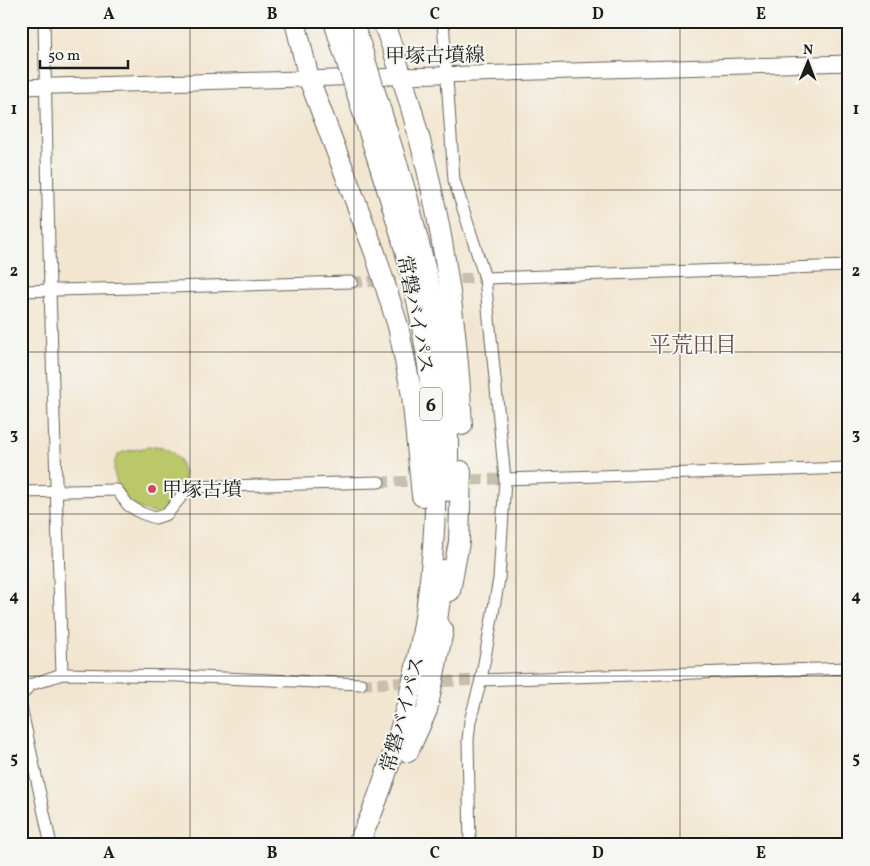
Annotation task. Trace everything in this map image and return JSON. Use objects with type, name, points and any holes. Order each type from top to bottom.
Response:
[{"type":"highway","points":[[295,21],[309,79],[375,253],[398,326],[412,395],[422,481],[422,559],[408,708]]},
{"type":"highway","name":"常磐バイパス","points":[[334,21],[352,47]]},
{"type":"highway","name":"常磐バイパス","points":[[352,21],[352,47],[370,106],[412,277],[428,369],[433,434],[436,533],[419,658],[408,708],[373,814],[357,845]]},
{"type":"highway","points":[[383,21],[403,76],[426,161],[446,260],[459,372],[462,438],[457,563],[427,710],[408,752]]},
{"type":"highway","name":"常磐バイパス","points":[[370,106],[408,200],[427,276],[445,369],[448,430],[446,539],[440,605],[430,667],[408,752],[382,827],[373,845]]},
{"type":"main road","name":"甲塚古墳線","points":[[21,87],[849,63]]},
{"type":"street","points":[[44,21],[62,674]]},
{"type":"street","points":[[443,21],[454,180],[485,278],[505,479],[499,579],[481,680],[470,721],[468,740],[470,845]]},
{"type":"street","points":[[485,278],[849,266]]},
{"type":"street","points":[[21,291],[352,282]]},
{"type":"street","points":[[505,479],[849,468]]},
{"type":"street","points":[[21,492],[117,490],[128,505],[141,513],[155,518],[167,514],[189,488],[379,482]]},
{"type":"street","points":[[481,680],[849,668]]},
{"type":"street","points":[[21,696],[30,685],[62,674],[178,676],[361,684]]},
{"type":"street","points":[[21,706],[51,845]]},
{"type":"green space","points":[[154,446],[163,447],[172,452],[179,459],[184,474],[184,480],[171,505],[158,514],[141,509],[127,498],[118,485],[114,470],[117,456],[123,452]]},
{"type":"tunnel","points":[[444,279],[485,278]]},
{"type":"tunnel","points":[[352,282],[418,280]]},
{"type":"tunnel","points":[[456,480],[505,479]]},
{"type":"tunnel","points":[[379,482],[425,481]]},
{"type":"tunnel","points":[[361,684],[481,680]]},
{"type":"place","name":"甲塚古墳","points":[[152,489]]},
{"type":"district","name":"平荒田目","points":[[693,344]]}]
